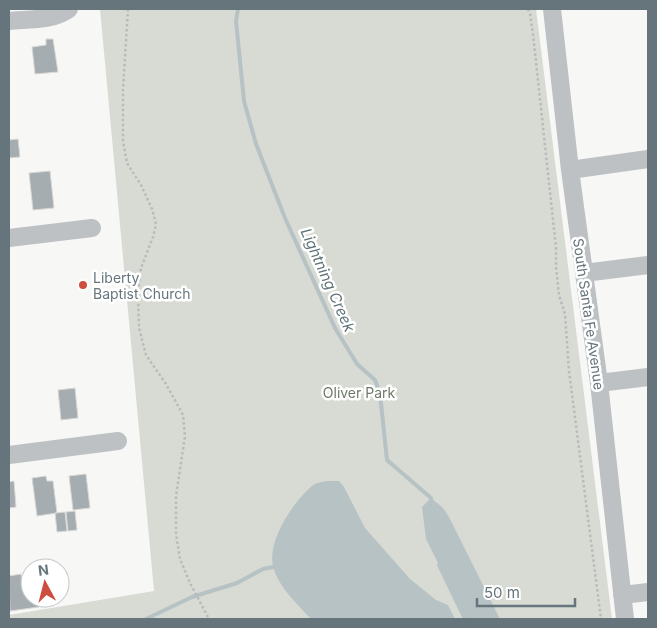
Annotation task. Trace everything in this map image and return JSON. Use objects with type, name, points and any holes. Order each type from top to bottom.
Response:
[{"type":"street","points":[[9,22],[52,16],[69,9]]},
{"type":"street","name":"South Santa Fe Avenue","points":[[552,9],[570,170],[599,383],[625,619]]},
{"type":"street","points":[[570,170],[648,159]]},
{"type":"street","points":[[9,238],[92,228]]},
{"type":"street","points":[[584,273],[648,264]]},
{"type":"street","points":[[599,383],[648,377]]},
{"type":"street","points":[[9,455],[118,441]]},
{"type":"street","points":[[622,595],[648,592]]},
{"type":"path","points":[[128,9],[123,89],[123,141],[127,163],[141,185],[152,209],[156,224],[142,268],[138,293],[139,328],[146,355],[166,384],[183,414],[185,436],[176,496],[176,534],[180,559],[200,604],[209,619]]},
{"type":"path","points":[[528,9],[556,248],[559,294],[565,314],[569,371],[601,619]]},
{"type":"green space","name":"Oliver Park","points":[[100,9],[536,9],[612,619],[9,619],[9,615],[51,608],[70,608],[70,605],[154,591]]},
{"type":"shaded area","points":[[326,481],[339,481],[365,528],[410,579],[436,600],[448,605],[455,619],[311,619],[283,587],[275,573],[272,556],[274,545],[283,523],[297,502],[313,485]]},
{"type":"shaded area","points":[[431,498],[443,508],[449,517],[500,619],[466,619],[426,539],[422,507]]},
{"type":"building","points":[[46,39],[53,39],[58,72],[35,74],[32,47],[46,45]]},
{"type":"building","points":[[18,139],[20,157],[9,158],[9,140]]},
{"type":"building","points":[[50,171],[54,208],[33,210],[29,173]]},
{"type":"building","points":[[75,388],[78,418],[61,420],[58,390]]},
{"type":"building","points":[[86,474],[90,508],[73,510],[69,476]]},
{"type":"building","points":[[46,476],[47,481],[53,481],[57,513],[37,516],[32,478]]},
{"type":"building","points":[[14,481],[16,507],[9,508],[9,482]]},
{"type":"building","points":[[75,511],[77,530],[68,531],[66,512]]},
{"type":"building","points":[[65,512],[67,531],[57,532],[55,513]]},
{"type":"building","points":[[20,574],[20,608],[32,608],[10,611],[9,576]]},
{"type":"waterway","name":"Lightning Creek","points":[[238,9],[236,21],[244,101],[256,144],[285,218],[335,328],[357,364],[375,380],[380,394],[387,460],[431,498],[431,502]]},
{"type":"waterway","name":"Lightning Creek","points":[[439,565],[465,619]]},
{"type":"waterway","points":[[146,619],[192,597],[237,583],[263,569],[273,567]]},
{"type":"place","name":"Liberty Baptist Church","points":[[83,285]]}]
